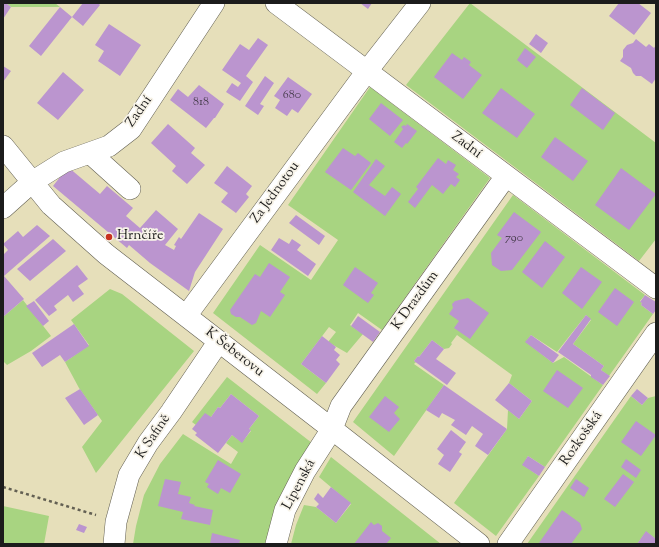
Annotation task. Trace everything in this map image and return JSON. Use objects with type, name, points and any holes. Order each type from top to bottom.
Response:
[{"type":"street","name":"Zadní","points":[[3,208],[32,182],[64,162],[109,146],[131,128],[214,3]]},
{"type":"street","name":"Zadní","points":[[276,3],[656,288]]},
{"type":"street","name":"Za Jednotou","points":[[186,316],[367,71],[420,3]]},
{"type":"street","name":"K Šeberovu","points":[[3,146],[51,205],[106,254],[478,544]]},
{"type":"street","points":[[90,153],[130,189]]},
{"type":"street","name":"K Drazdům","points":[[332,429],[341,406],[506,176]]},
{"type":"street","name":"Rozkošská","points":[[508,544],[656,333]]},
{"type":"street","name":"K Safině","points":[[114,544],[116,522],[129,475],[148,443],[219,341]]},
{"type":"street","name":"Lipenská","points":[[276,544],[285,510],[304,471],[332,429]]},
{"type":"path","points":[[3,487],[116,522]]},
{"type":"green space","points":[[6,3],[55,3],[60,7],[11,7]]},
{"type":"green space","points":[[470,3],[656,143],[656,239],[639,261],[406,85]]},
{"type":"green space","points":[[370,87],[490,178],[382,330],[358,313],[350,325],[363,334],[347,353],[328,342],[336,332],[329,327],[301,364],[326,383],[317,394],[213,313],[260,245],[311,280],[338,240],[288,205]]},
{"type":"green space","points":[[513,195],[645,295],[640,301],[642,303],[641,305],[653,314],[609,376],[601,370],[604,366],[573,344],[591,320],[586,315],[557,352],[531,335],[526,342],[553,363],[564,357],[603,385],[545,467],[528,456],[523,465],[539,476],[496,536],[454,503],[507,429],[508,410],[519,419],[532,401],[509,383],[512,375],[457,335],[449,348],[444,349],[432,340],[414,361],[416,362],[414,364],[444,385],[394,456],[353,422]]},
{"type":"green space","points":[[110,289],[122,294],[194,351],[96,473],[82,447],[102,421],[79,388],[65,362],[89,345],[71,320]]},
{"type":"green space","points":[[23,300],[51,336],[31,351],[7,365],[3,361],[3,317]]},
{"type":"green space","points":[[227,377],[312,443],[266,544],[133,544],[144,495],[160,464],[183,434],[231,464],[238,452],[226,443],[232,435],[242,442],[251,431],[249,429],[259,416],[231,394],[220,408],[218,407],[211,417],[196,425],[192,422]]},
{"type":"green space","points":[[631,396],[642,405],[648,398],[656,396],[656,539],[646,532],[637,544],[527,544]]},
{"type":"green space","points":[[331,457],[441,544],[291,544],[296,525],[304,505],[316,507],[336,523],[351,504],[319,477]]},
{"type":"green space","points":[[3,506],[49,516],[44,544],[3,544]]},
{"type":"building","points":[[3,3],[6,3],[11,7],[3,19]]},
{"type":"building","points":[[83,3],[98,3],[100,5],[83,26],[72,17]]},
{"type":"building","points":[[360,3],[372,3],[368,9]]},
{"type":"building","points":[[619,3],[638,3],[651,13],[634,35],[609,16]]},
{"type":"building","points":[[60,7],[72,17],[41,56],[29,46]]},
{"type":"building","points":[[109,24],[141,45],[120,76],[98,61],[104,51],[95,45]]},
{"type":"building","points":[[536,34],[548,43],[541,53],[529,44]]},
{"type":"building","points":[[258,38],[268,45],[246,76],[253,82],[240,101],[226,92],[232,83],[238,87],[241,83],[222,70],[240,44],[249,50]]},
{"type":"building","points":[[636,39],[646,47],[649,44],[654,48],[656,45],[656,78],[652,84],[641,76],[636,76],[631,68],[620,61],[623,57],[623,50],[627,45],[633,43]]},
{"type":"building","points":[[525,48],[536,57],[527,68],[517,60]]},
{"type":"building","points":[[452,53],[462,60],[464,57],[471,62],[469,65],[482,75],[463,99],[434,77]]},
{"type":"building","points":[[3,66],[11,71],[3,82]]},
{"type":"building","points":[[63,72],[84,90],[58,120],[37,103]]},
{"type":"building","points":[[265,76],[274,83],[260,104],[264,106],[258,115],[245,106]]},
{"type":"building","points":[[288,77],[312,94],[298,113],[292,109],[287,116],[275,108],[280,100],[274,96]]},
{"type":"building","points":[[199,85],[224,104],[206,128],[170,100],[178,89],[188,97]]},
{"type":"building","points":[[501,88],[535,114],[517,138],[482,113]]},
{"type":"building","points":[[582,88],[615,113],[603,130],[570,105]]},
{"type":"building","points":[[381,103],[403,120],[390,136],[369,119]]},
{"type":"building","points":[[168,124],[195,148],[191,153],[205,165],[187,184],[172,171],[176,166],[151,143]]},
{"type":"building","points":[[407,124],[417,131],[402,148],[394,142],[403,129],[401,127],[404,125],[406,126]]},
{"type":"building","points":[[555,137],[588,161],[573,181],[541,157]]},
{"type":"building","points":[[343,148],[355,156],[358,153],[371,163],[351,190],[325,172]]},
{"type":"building","points":[[438,158],[446,164],[448,160],[456,165],[453,170],[459,174],[456,177],[460,180],[455,187],[451,184],[443,194],[432,185],[415,208],[408,202],[418,189],[416,187]]},
{"type":"building","points":[[376,159],[385,166],[369,185],[385,196],[392,187],[401,194],[385,216],[353,192]]},
{"type":"building","points":[[227,166],[252,186],[246,194],[249,197],[236,213],[221,202],[228,193],[214,183]]},
{"type":"building","points":[[68,167],[100,194],[107,186],[133,208],[126,216],[140,228],[156,210],[178,229],[165,245],[174,250],[176,246],[174,245],[179,237],[181,239],[199,213],[223,229],[195,272],[189,291],[150,263],[129,245],[127,248],[53,186]]},
{"type":"building","points":[[621,168],[656,194],[629,230],[595,205]]},
{"type":"building","points":[[514,212],[541,232],[512,270],[501,271],[492,265],[491,253],[502,238],[497,235]]},
{"type":"building","points":[[296,215],[325,236],[319,245],[289,223]]},
{"type":"building","points":[[37,225],[50,236],[4,276],[24,299],[3,317],[3,255],[8,250],[3,244],[18,231],[23,237]]},
{"type":"building","points":[[279,238],[289,244],[292,239],[301,245],[297,250],[316,264],[308,276],[271,250]]},
{"type":"building","points":[[53,239],[66,251],[30,281],[17,269]]},
{"type":"building","points":[[545,241],[565,257],[542,288],[522,272]]},
{"type":"building","points":[[269,263],[290,277],[280,292],[285,295],[270,317],[261,311],[256,323],[252,325],[240,317],[236,317],[231,314],[230,310],[255,274],[260,277]]},
{"type":"building","points":[[77,265],[88,279],[78,286],[84,294],[73,302],[68,295],[54,306],[57,310],[49,316],[35,300]]},
{"type":"building","points":[[355,267],[378,283],[371,293],[374,295],[368,303],[343,285]]},
{"type":"building","points":[[581,267],[602,282],[582,309],[562,293]]},
{"type":"building","points":[[615,288],[634,302],[617,326],[598,312]]},
{"type":"building","points":[[645,295],[656,302],[656,310],[653,314],[641,305],[642,303],[640,302]]},
{"type":"building","points":[[468,298],[489,313],[470,339],[454,328],[459,321],[449,314],[453,308],[452,304],[455,301]]},
{"type":"building","points":[[34,301],[49,321],[43,326],[26,306]]},
{"type":"building","points":[[586,315],[591,319],[573,344],[604,366],[601,370],[610,376],[603,385],[558,352]]},
{"type":"building","points":[[358,316],[380,332],[373,342],[351,326]]},
{"type":"building","points":[[74,324],[89,346],[65,362],[60,355],[42,367],[32,353]]},
{"type":"building","points":[[531,335],[559,355],[553,363],[525,342]]},
{"type":"building","points":[[322,336],[336,347],[334,350],[340,355],[336,360],[340,364],[326,383],[301,364]]},
{"type":"building","points":[[432,340],[444,349],[436,359],[456,373],[447,385],[414,361]]},
{"type":"building","points":[[557,370],[583,388],[568,408],[543,391]]},
{"type":"building","points":[[509,383],[532,401],[519,419],[495,400]]},
{"type":"building","points":[[444,385],[507,429],[488,455],[475,446],[483,434],[472,426],[466,435],[451,425],[455,420],[442,413],[439,418],[426,410]]},
{"type":"building","points":[[80,389],[98,415],[84,425],[65,398]]},
{"type":"building","points":[[637,389],[648,398],[642,405],[631,396]]},
{"type":"building","points":[[231,394],[259,416],[249,429],[251,430],[242,443],[232,435],[218,453],[195,435],[197,433],[192,429],[205,413],[211,417],[218,407],[220,408]]},
{"type":"building","points":[[385,396],[399,407],[394,413],[400,419],[389,432],[369,417]]},
{"type":"building","points":[[636,421],[656,435],[641,456],[621,442]]},
{"type":"building","points":[[451,430],[466,442],[459,452],[462,454],[450,472],[438,464],[444,455],[437,449]]},
{"type":"building","points":[[528,456],[545,467],[539,476],[522,465]]},
{"type":"building","points":[[626,459],[641,470],[636,478],[621,467]]},
{"type":"building","points":[[218,460],[241,474],[230,493],[221,488],[218,494],[207,487],[209,484],[205,482]]},
{"type":"building","points":[[623,474],[634,482],[615,507],[604,499]]},
{"type":"building","points":[[165,479],[181,482],[178,494],[191,497],[189,503],[195,505],[194,506],[213,510],[210,525],[181,519],[183,512],[158,506]]},
{"type":"building","points":[[576,479],[589,488],[584,497],[570,488]]},
{"type":"building","points":[[331,487],[351,503],[336,523],[316,507],[319,504],[314,499],[318,493],[323,498]]},
{"type":"building","points":[[562,510],[580,523],[582,529],[571,544],[539,543]]},
{"type":"building","points":[[371,522],[374,525],[378,523],[382,526],[382,531],[391,538],[386,544],[354,544]]},
{"type":"building","points":[[79,524],[87,527],[84,533],[76,530]]},
{"type":"building","points":[[646,531],[656,539],[656,544],[637,544]]},
{"type":"building","points":[[212,533],[240,540],[239,544],[210,544]]},
{"type":"place","name":"Hrnčíře","points":[[109,237]]}]
